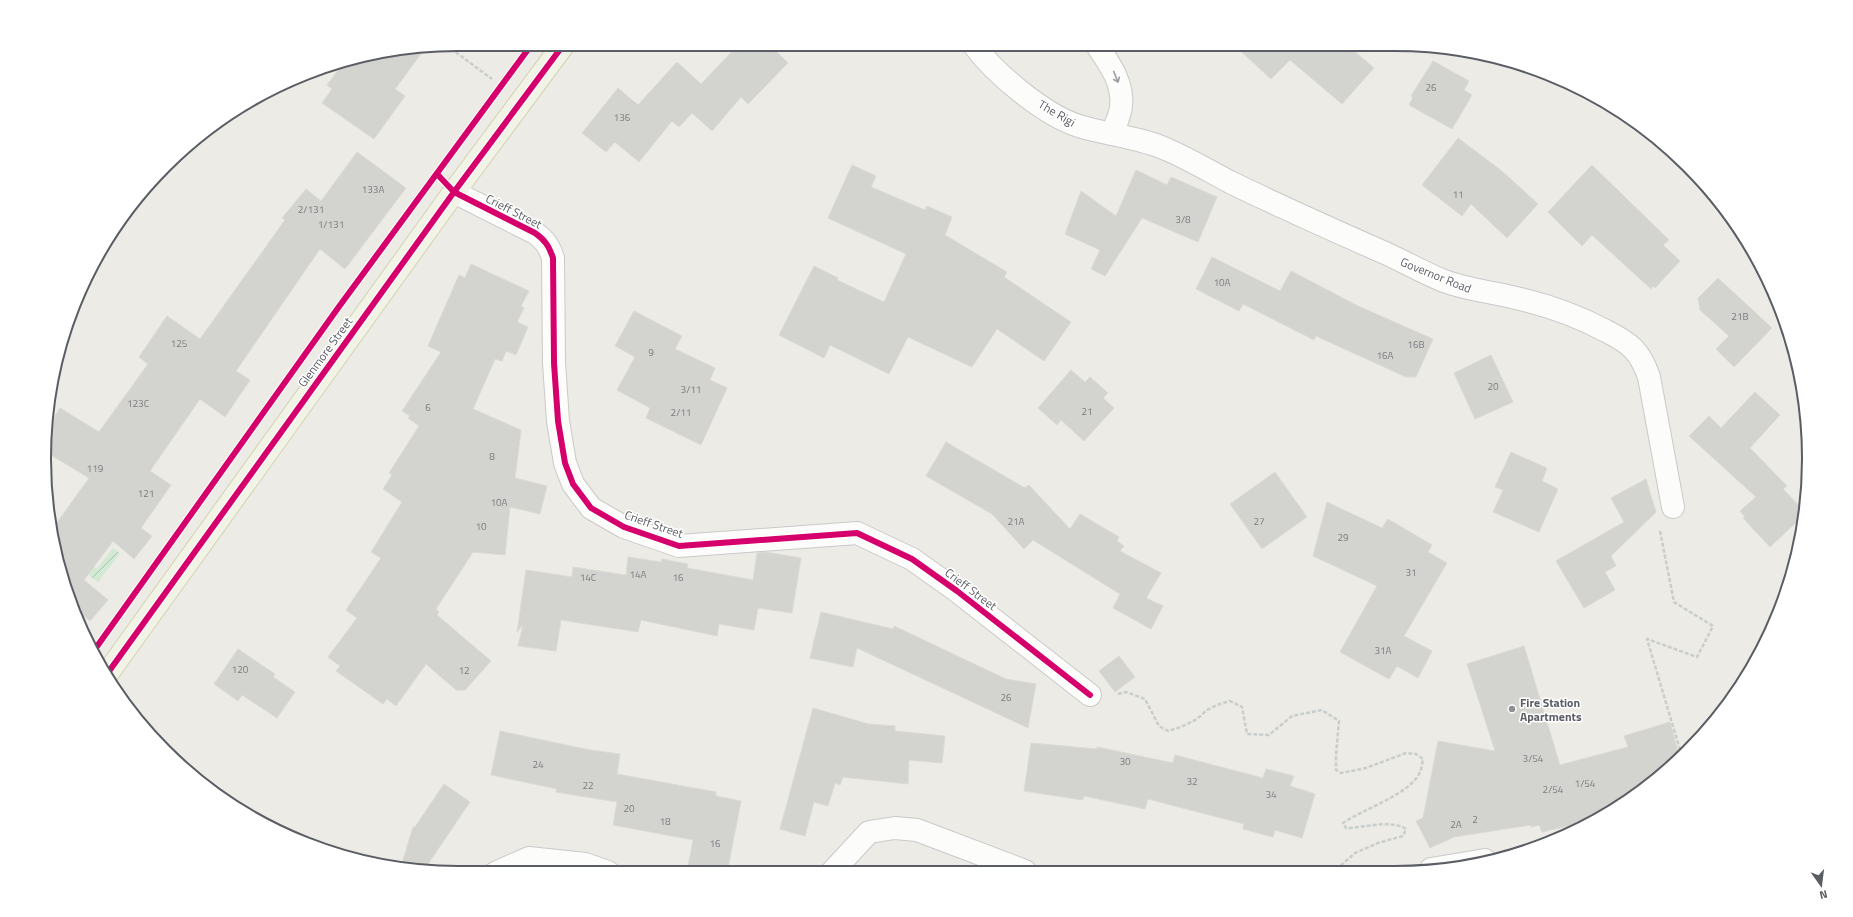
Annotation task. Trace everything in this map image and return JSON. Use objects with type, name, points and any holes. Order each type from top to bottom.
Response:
[{"type":"main road","name":"Glenmore Street","points":[[110,669],[454,192],[559,51]]},
{"type":"street","name":"The Rigi","points":[[979,51],[988,63],[1005,79],[1057,116],[1077,126],[1112,134]]},
{"type":"street","points":[[1101,51],[1114,71],[1121,95],[1121,108],[1112,134]]},
{"type":"street","name":"Governor Road","points":[[1112,134],[1154,144],[1170,151],[1296,214],[1447,282],[1480,292],[1515,297],[1564,312],[1606,330],[1625,341],[1636,350],[1643,361],[1649,377],[1673,508]]},
{"type":"street","name":"Crieff Street","points":[[454,192],[535,233],[544,239],[549,246],[553,258],[554,363],[558,421],[565,463],[573,484],[591,508],[624,527],[678,546],[857,533],[912,559],[957,591],[1090,695]]},
{"type":"street","points":[[838,866],[869,832],[895,828],[917,830],[1012,866]]},
{"type":"street","points":[[511,866],[529,858],[585,864],[591,866]]},
{"type":"path","points":[[455,51],[492,78]]},
{"type":"path","points":[[1673,508],[1658,522],[1674,602],[1713,626],[1697,657],[1646,639],[1680,750]]},
{"type":"path","points":[[1090,695],[1107,697],[1126,692],[1145,699],[1159,726],[1168,731],[1182,728],[1197,719],[1207,710],[1230,701],[1242,707],[1247,734],[1269,736],[1292,716],[1322,710],[1339,721],[1336,770],[1341,773],[1366,768],[1406,753],[1416,754],[1423,759],[1420,771],[1414,781],[1396,794],[1343,823],[1346,828],[1390,824],[1401,825],[1406,829],[1403,836],[1378,843],[1355,853],[1340,866]]},
{"type":"green space","points":[[113,548],[120,553],[98,582],[78,567],[84,559],[97,569]]},
{"type":"building","points":[[732,51],[776,51],[788,63],[748,104],[741,97],[712,131],[692,113],[679,127],[672,121],[639,162],[615,142],[606,152],[582,133],[618,88],[638,105],[677,62],[701,84]]},
{"type":"building","points":[[1241,51],[1354,51],[1374,68],[1342,104],[1290,60],[1271,79]]},
{"type":"building","points":[[422,53],[395,89],[405,96],[374,139],[322,103],[332,89],[327,85],[339,70],[379,59]]},
{"type":"building","points":[[1433,61],[1469,81],[1464,90],[1472,95],[1452,129],[1409,105],[1413,97],[1411,96]]},
{"type":"building","points":[[1458,138],[1502,171],[1538,204],[1507,238],[1471,204],[1462,216],[1422,185]]},
{"type":"building","points":[[357,152],[406,188],[345,269],[320,249],[236,371],[250,380],[225,417],[200,399],[150,471],[171,485],[141,528],[152,536],[134,559],[113,541],[84,580],[108,600],[90,621],[82,614],[73,589],[65,564],[56,524],[89,478],[51,455],[53,420],[60,408],[99,432],[148,364],[139,357],[167,316],[200,339],[285,220],[282,218],[306,189],[321,201]]},
{"type":"building","points":[[852,165],[876,176],[871,187],[925,210],[927,206],[952,217],[945,235],[1007,272],[1004,277],[1071,322],[1044,361],[997,329],[972,367],[908,337],[889,374],[830,345],[824,358],[779,335],[814,266],[838,278],[837,280],[884,302],[906,254],[828,218]]},
{"type":"building","points":[[1592,165],[1669,240],[1663,245],[1680,261],[1655,288],[1653,286],[1651,289],[1592,235],[1582,246],[1548,212]]},
{"type":"building","points":[[1136,170],[1167,185],[1171,177],[1217,197],[1198,242],[1142,218],[1105,276],[1091,269],[1100,250],[1065,234],[1081,191],[1116,216]]},
{"type":"building","points":[[1212,257],[1280,291],[1291,271],[1358,306],[1433,339],[1416,377],[1406,377],[1316,336],[1314,340],[1243,304],[1239,311],[1196,289]]},
{"type":"building","points":[[471,264],[529,291],[521,306],[524,308],[517,322],[528,327],[516,355],[506,351],[502,361],[495,359],[473,409],[521,430],[515,478],[547,486],[540,514],[510,507],[505,555],[473,552],[436,609],[439,612],[437,615],[491,661],[465,690],[456,690],[426,664],[396,706],[387,699],[383,704],[336,671],[340,666],[328,657],[357,618],[346,610],[381,558],[371,552],[402,502],[383,489],[392,475],[389,473],[419,426],[408,418],[410,416],[402,411],[441,352],[428,346],[459,275],[465,278]]},
{"type":"building","points":[[1718,278],[1772,328],[1734,367],[1716,349],[1729,336],[1700,310],[1698,298]]},
{"type":"building","points":[[634,311],[682,336],[675,349],[715,368],[710,380],[727,388],[701,445],[646,418],[650,408],[617,390],[635,357],[615,346]]},
{"type":"building","points":[[1491,355],[1513,402],[1475,419],[1454,373]]},
{"type":"building","points":[[1071,370],[1085,382],[1090,377],[1108,393],[1103,398],[1114,408],[1084,441],[1061,420],[1057,425],[1038,408]]},
{"type":"building","points":[[1755,392],[1780,415],[1750,448],[1787,486],[1783,489],[1799,506],[1797,521],[1770,547],[1743,518],[1745,517],[1740,511],[1756,497],[1689,436],[1709,416],[1721,428]]},
{"type":"building","points":[[946,442],[1025,488],[1029,485],[1070,529],[1080,514],[1119,537],[1117,541],[1124,546],[1120,551],[1161,573],[1146,598],[1163,606],[1151,629],[1113,608],[1120,594],[1033,540],[1024,549],[992,514],[926,476]]},
{"type":"building","points":[[1511,452],[1547,468],[1542,481],[1558,489],[1539,532],[1493,512],[1503,490],[1495,487]]},
{"type":"building","points":[[1275,472],[1307,517],[1262,549],[1230,504]]},
{"type":"building","points":[[1646,479],[1656,512],[1611,556],[1616,566],[1605,572],[1615,590],[1584,608],[1556,561],[1624,522],[1611,498]]},
{"type":"building","points":[[1327,502],[1382,528],[1388,519],[1432,545],[1428,552],[1447,563],[1404,636],[1432,651],[1418,678],[1397,666],[1389,679],[1340,652],[1377,586],[1313,556]]},
{"type":"building","points":[[765,552],[801,558],[792,613],[758,608],[754,630],[719,624],[717,636],[641,620],[638,632],[561,620],[556,651],[518,646],[523,625],[517,632],[526,570],[572,577],[573,567],[626,575],[628,557],[661,562],[662,559],[688,564],[687,568],[753,580],[757,553]]},
{"type":"building","points":[[821,612],[893,629],[894,626],[1006,679],[1036,684],[1028,728],[857,648],[853,667],[810,658]]},
{"type":"building","points":[[1524,646],[1560,765],[1628,747],[1624,736],[1670,722],[1678,751],[1643,782],[1621,797],[1573,825],[1542,832],[1539,825],[1531,827],[1531,825],[1454,837],[1430,848],[1416,821],[1423,818],[1438,741],[1495,751],[1467,664]]},
{"type":"building","points":[[238,649],[275,674],[273,677],[295,692],[277,718],[242,695],[238,701],[214,684]]},
{"type":"building","points":[[1119,656],[1135,677],[1115,692],[1099,671]]},
{"type":"building","points":[[813,708],[868,724],[895,726],[895,731],[945,736],[942,763],[909,760],[908,784],[843,777],[840,785],[835,783],[828,806],[814,802],[805,836],[780,829]]},
{"type":"building","points":[[500,731],[590,750],[620,754],[617,774],[716,792],[716,796],[741,801],[728,866],[688,866],[693,840],[613,825],[617,802],[556,792],[557,789],[491,775]]},
{"type":"building","points":[[1031,743],[1097,749],[1097,747],[1173,763],[1175,755],[1263,778],[1266,769],[1294,776],[1290,786],[1315,794],[1302,838],[1275,830],[1273,837],[1243,829],[1244,824],[1148,799],[1145,809],[1084,796],[1083,800],[1024,791]]},
{"type":"building","points":[[444,784],[470,802],[428,865],[402,862],[413,827],[415,827]]},
{"type":"cycle path","points":[[97,646],[338,308],[527,51]]},
{"type":"cycle path","points":[[110,669],[454,192],[559,51]]},
{"type":"cycle path","points":[[437,174],[454,192],[535,233],[544,241],[550,250],[553,258],[554,363],[558,421],[565,463],[573,484],[591,508],[624,527],[679,546],[857,533],[912,559],[957,591],[1090,695]]},
{"type":"place","name":"Fire Station Apartments","points":[[1512,709]]}]
